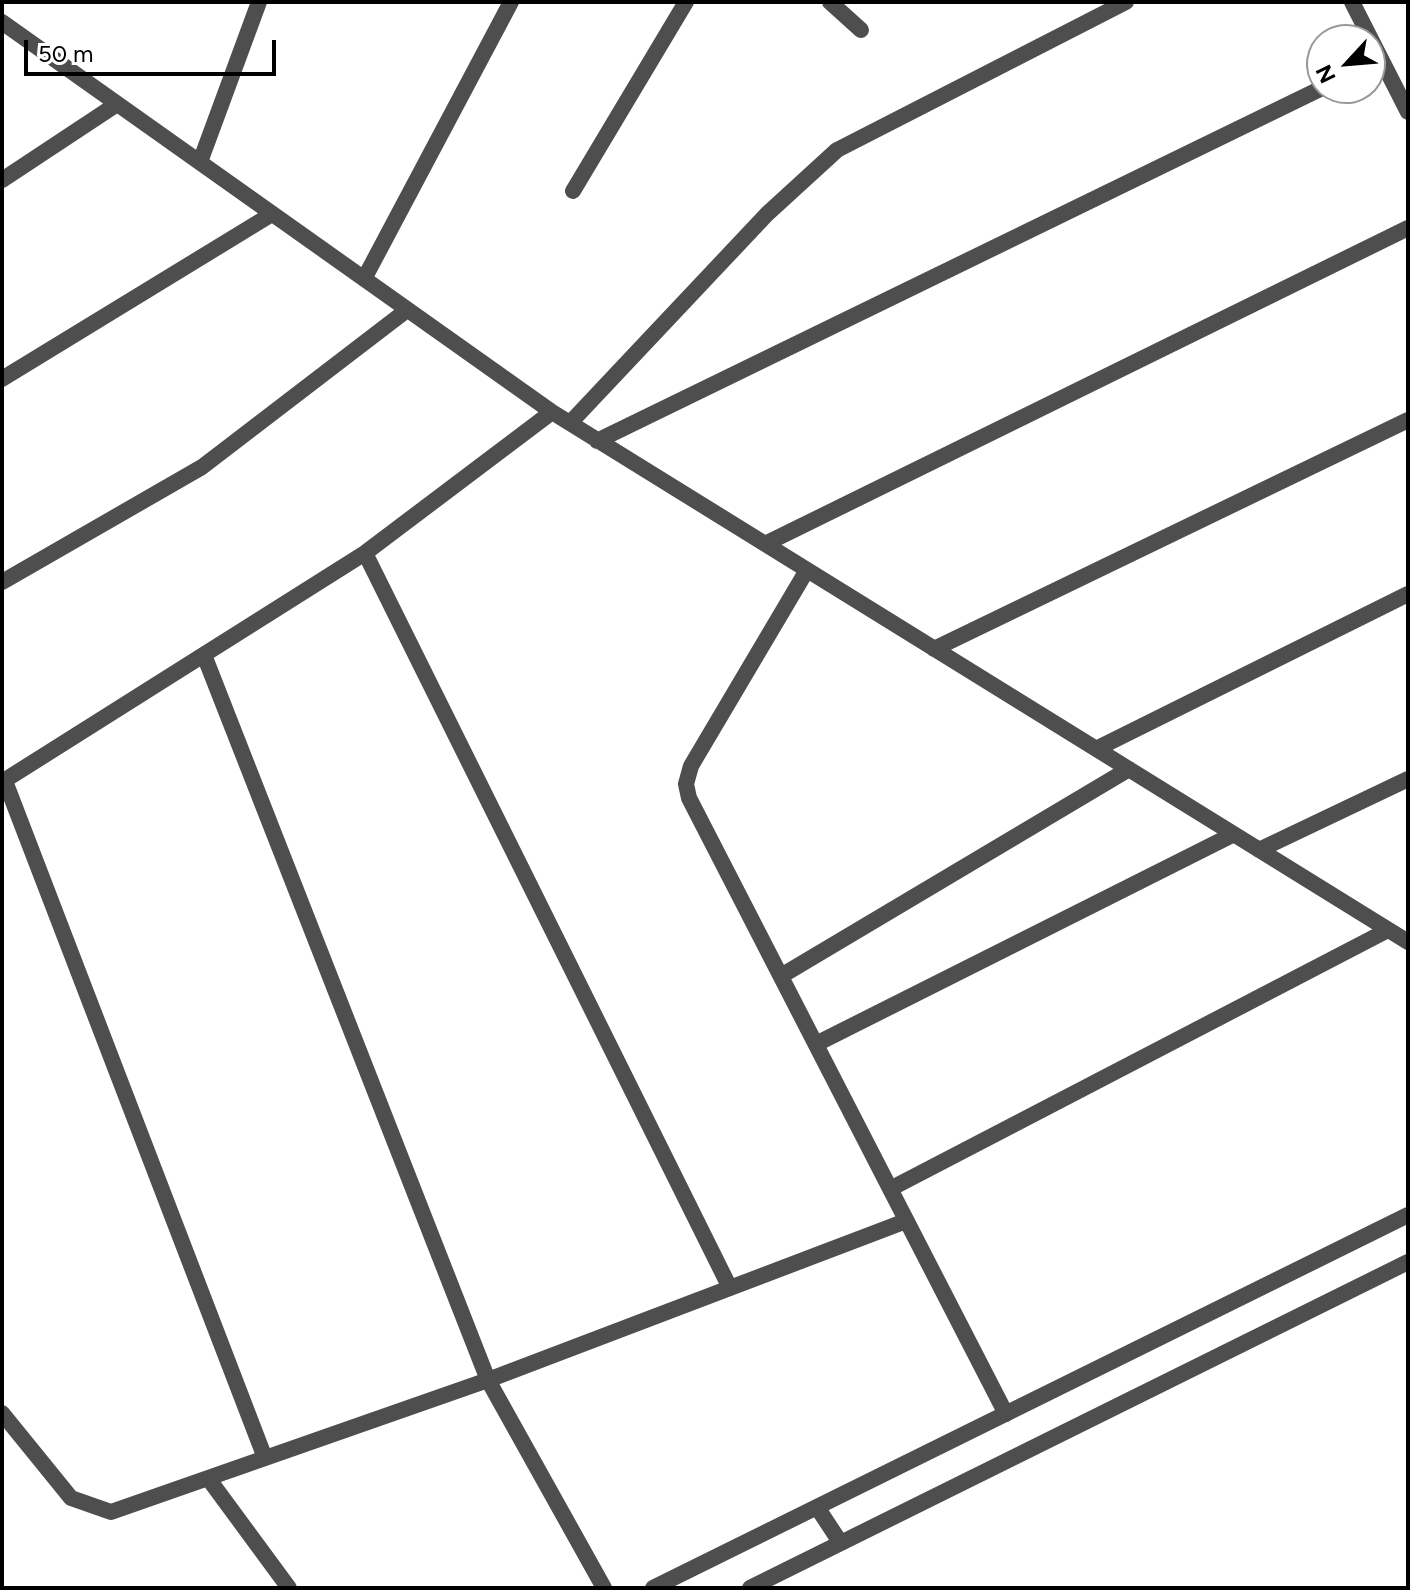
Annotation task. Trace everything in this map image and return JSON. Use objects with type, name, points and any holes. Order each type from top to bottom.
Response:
[{"type":"street","points":[[200,162],[259,2]]},
{"type":"street","points":[[364,279],[511,2]]},
{"type":"street","points":[[573,191],[686,2]]},
{"type":"street","points":[[830,2],[861,30]]},
{"type":"street","points":[[570,423],[767,214],[837,150],[1126,2]]},
{"type":"street","points":[[1352,2],[1361,24]]},
{"type":"street","points":[[2,22],[552,412],[1408,942]]},
{"type":"street","points":[[1386,78],[1408,112]]},
{"type":"street","points":[[597,441],[1306,96]]},
{"type":"street","points":[[2,180],[117,104]]},
{"type":"street","points":[[2,379],[272,214]]},
{"type":"street","points":[[765,544],[1408,228]]},
{"type":"street","points":[[2,582],[202,467],[407,310]]},
{"type":"street","points":[[265,1458],[3,781],[365,553],[552,412]]},
{"type":"street","points":[[934,649],[1408,420]]},
{"type":"street","points":[[365,553],[730,1288]]},
{"type":"street","points":[[807,570],[691,766],[686,784],[689,798],[1006,1414]]},
{"type":"street","points":[[1096,749],[1408,594]]},
{"type":"street","points":[[204,655],[488,1380],[604,1588]]},
{"type":"street","points":[[781,976],[1129,769]]},
{"type":"street","points":[[1259,850],[1408,779]]},
{"type":"street","points":[[816,1044],[1234,834]]},
{"type":"street","points":[[890,1189],[1388,930]]},
{"type":"street","points":[[653,1588],[1408,1215]]},
{"type":"street","points":[[2,1413],[71,1498],[111,1512],[488,1380],[906,1221]]},
{"type":"street","points":[[750,1588],[1408,1262]]},
{"type":"street","points":[[208,1478],[289,1588]]},
{"type":"street","points":[[817,1507],[840,1542]]}]
